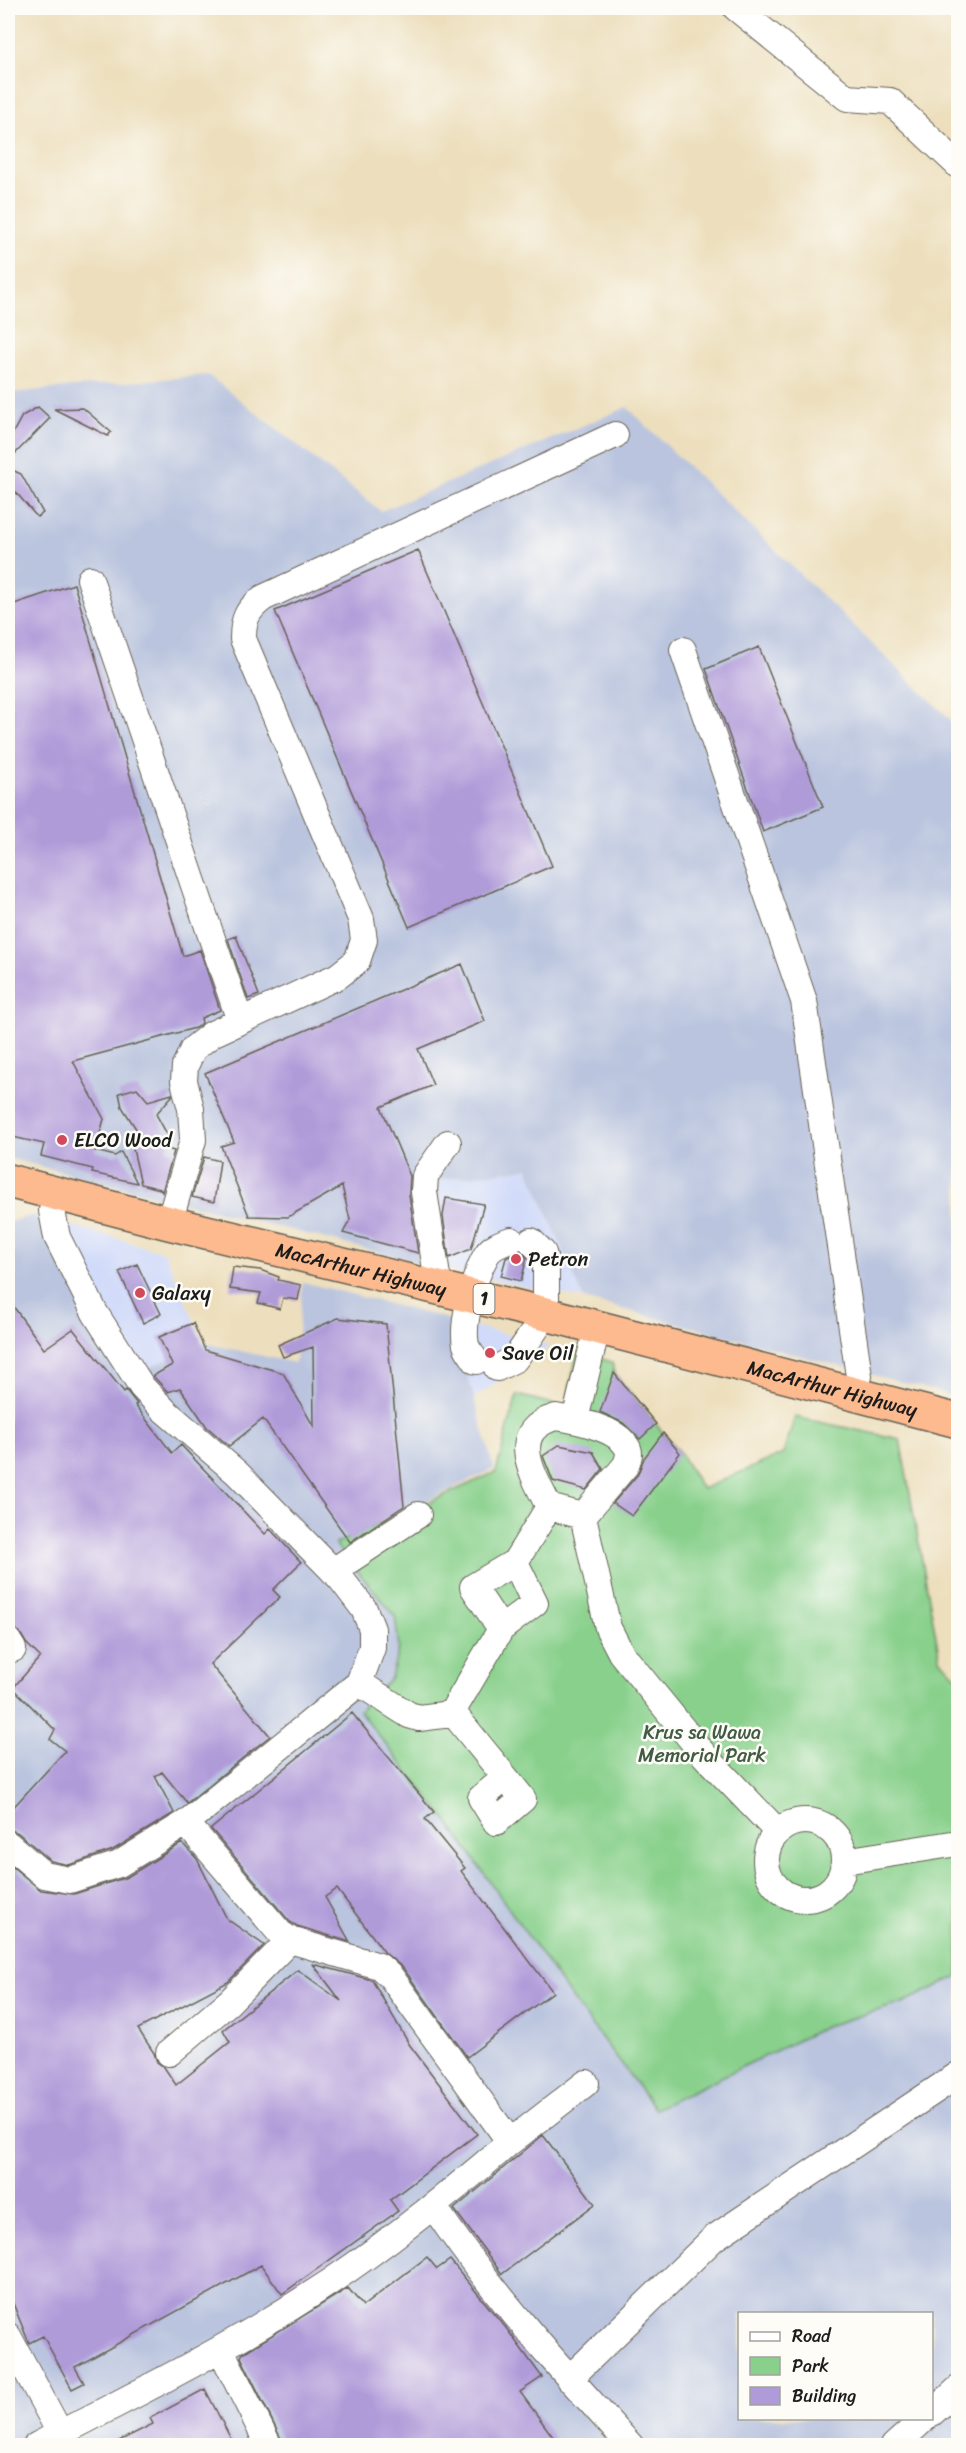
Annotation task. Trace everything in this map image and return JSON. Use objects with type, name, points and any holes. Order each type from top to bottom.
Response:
[{"type":"highway","name":"MacArthur Highway","points":[[8,1181],[55,1195],[546,1314],[958,1421]]},
{"type":"street","points":[[736,8],[847,98],[890,101],[958,165]]},
{"type":"street","points":[[169,1223],[193,1140],[191,1109],[184,1081],[185,1066],[193,1049],[212,1034],[338,976],[357,960],[364,940],[361,919],[243,639],[243,622],[250,608],[263,598],[615,435]]},
{"type":"street","points":[[90,579],[240,1021]]},
{"type":"street","points":[[682,650],[804,1001],[859,1376],[855,1394]]},
{"type":"street","points":[[439,1289],[424,1192],[425,1176],[448,1143]]},
{"type":"street","points":[[8,1844],[44,1875],[70,1880],[119,1864],[186,1823],[359,1683],[372,1648],[372,1629],[364,1609],[333,1571],[237,1473],[165,1411],[142,1387],[95,1313],[57,1238],[52,1211],[55,1195]]},
{"type":"street","points":[[521,1240],[543,1253],[546,1266],[546,1314],[515,1359],[487,1364],[467,1347],[465,1334],[471,1296],[488,1252],[498,1244],[521,1240]]},
{"type":"street","points":[[575,1420],[597,1328]]},
{"type":"street","points":[[556,1417],[575,1420],[606,1430],[622,1440],[628,1448],[629,1456],[626,1465],[583,1516],[549,1507],[528,1465],[526,1450],[531,1433],[542,1421],[556,1417]]},
{"type":"street","points":[[501,1629],[473,1587],[515,1562],[549,1507]]},
{"type":"street","points":[[333,1571],[418,1515]]},
{"type":"street","points":[[583,1516],[608,1628],[621,1653],[704,1755],[777,1831]]},
{"type":"street","points":[[451,1714],[501,1629],[535,1602],[515,1562]]},
{"type":"street","points":[[359,1683],[409,1715],[419,1718],[451,1714],[458,1719],[505,1778]]},
{"type":"street","points":[[801,1820],[815,1821],[826,1826],[836,1835],[844,1849],[844,1861],[840,1878],[832,1889],[818,1897],[805,1900],[793,1898],[774,1885],[765,1861],[768,1847],[777,1831],[801,1820]]},
{"type":"street","points":[[186,1823],[280,1933],[290,1940],[379,1966],[392,1977],[510,2142]]},
{"type":"street","points":[[844,1861],[958,1843]]},
{"type":"street","points":[[169,2053],[229,2002],[290,1940]]},
{"type":"street","points":[[569,2379],[714,2238],[958,2075]]},
{"type":"street","points":[[36,2445],[64,2439],[221,2350],[317,2291],[434,2207],[510,2142],[586,2084]]},
{"type":"street","points":[[434,2207],[494,2290],[569,2379],[631,2445]]},
{"type":"street","points":[[8,2336],[64,2439]]},
{"type":"street","points":[[221,2350],[269,2445]]},
{"type":"street","points":[[933,2412],[958,2389]]},
{"type":"street","points":[[894,2445],[923,2420]]},
{"type":"shaded area","points":[[208,375],[381,511],[627,407],[958,727],[958,1397],[584,1299],[528,1168],[438,1180],[448,1270],[8,1158],[8,393]]},
{"type":"shaded area","points":[[528,1168],[584,1299],[448,1270],[438,1180]]},
{"type":"shaded area","points":[[35,1215],[164,1252],[204,1343],[138,1373]]},
{"type":"shaded area","points":[[35,1215],[138,1373],[204,1343],[295,1363],[303,1282],[452,1320],[494,1469],[335,1544],[395,1616],[399,1647],[391,1678],[359,1711],[448,1822],[573,2000],[654,2109],[829,2025],[903,2003],[958,1976],[958,2445],[8,2445],[8,1222]]},
{"type":"shaded area","points":[[452,1320],[550,1346],[474,1398]]},
{"type":"green space","name":"Krus sa Wawa Memorial Park","points":[[578,1351],[612,1362],[614,1373],[680,1453],[702,1489],[783,1454],[795,1417],[900,1439],[940,1659],[958,1678],[958,1976],[903,2003],[829,2025],[655,2109],[573,2000],[448,1822],[359,1711],[391,1678],[399,1647],[395,1616],[335,1544],[496,1472],[517,1395],[565,1407]]},
{"type":"building","points":[[38,407],[50,418],[8,461],[8,442],[22,416]]},
{"type":"building","points":[[83,408],[111,432],[108,436],[54,409]]},
{"type":"building","points":[[8,468],[21,474],[43,513],[37,517],[8,483]]},
{"type":"building","points":[[418,550],[552,866],[409,927],[275,611]]},
{"type":"building","points":[[74,584],[183,956],[200,950],[220,1010],[201,1018],[202,1023],[195,1028],[73,1061],[104,1119],[95,1151],[115,1156],[121,1152],[137,1183],[92,1173],[93,1169],[41,1156],[44,1144],[8,1136],[8,606]]},
{"type":"building","points":[[759,647],[823,807],[763,832],[706,669]]},
{"type":"building","points":[[236,936],[259,995],[248,999],[228,939]]},
{"type":"building","points":[[462,964],[485,1021],[418,1049],[433,1085],[381,1107],[410,1176],[409,1194],[418,1253],[343,1233],[350,1220],[342,1186],[288,1217],[249,1216],[221,1146],[234,1142],[205,1073]]},
{"type":"building","points":[[137,1088],[148,1101],[172,1094],[156,1114],[169,1138],[167,1149],[174,1151],[162,1192],[160,1189],[141,1184],[132,1145],[142,1138],[122,1107],[119,1093]]},
{"type":"building","points":[[204,1157],[220,1161],[214,1202],[192,1197]]},
{"type":"building","points":[[446,1198],[484,1204],[471,1249],[449,1258],[443,1216]]},
{"type":"building","points":[[520,1251],[527,1258],[521,1281],[501,1276],[506,1258]]},
{"type":"building","name":"Galaxy","points":[[137,1264],[161,1314],[143,1323],[119,1272]]},
{"type":"building","points":[[233,1267],[260,1270],[279,1277],[278,1280],[301,1285],[298,1300],[283,1298],[280,1309],[258,1303],[261,1293],[230,1289]]},
{"type":"building","points":[[8,1299],[44,1349],[73,1329],[124,1392],[126,1390],[172,1453],[181,1445],[265,1534],[270,1529],[301,1562],[273,1590],[280,1597],[210,1664],[270,1736],[187,1803],[162,1772],[155,1776],[174,1813],[113,1850],[69,1865],[51,1861],[18,1833],[8,1829],[8,1813],[65,1751],[50,1739],[55,1730],[13,1688],[40,1657],[20,1633],[8,1623]]},
{"type":"building","points":[[338,1318],[386,1324],[404,1506],[350,1542],[263,1419],[229,1446],[207,1427],[180,1388],[168,1392],[153,1376],[172,1365],[159,1337],[193,1323],[205,1350],[283,1373],[314,1427],[313,1347],[283,1357],[278,1345]]},
{"type":"building","points":[[614,1373],[656,1424],[640,1439],[623,1423],[600,1412]]},
{"type":"building","points":[[663,1433],[680,1453],[632,1516],[613,1503],[638,1474],[644,1458]]},
{"type":"building","points":[[559,1445],[593,1452],[603,1469],[586,1490],[553,1481],[543,1456]]},
{"type":"building","points":[[352,1713],[434,1812],[425,1819],[465,1868],[461,1871],[553,1992],[467,2057],[403,1968],[385,1953],[337,1889],[325,1897],[350,1942],[290,1922],[211,1829]]},
{"type":"building","points":[[182,1843],[197,1859],[227,1919],[264,1945],[228,1982],[138,2029],[154,2053],[157,2062],[164,2067],[176,2085],[230,2042],[223,2030],[298,1970],[341,2001],[313,1964],[372,1980],[409,2044],[477,2134],[390,2200],[398,2211],[282,2294],[261,2265],[75,2367],[84,2383],[72,2389],[43,2336],[29,2343],[8,2291],[8,1863],[41,1890],[74,1894],[127,1877]]},
{"type":"building","points":[[543,2135],[595,2204],[502,2274],[454,2209]]},
{"type":"building","points":[[427,2257],[437,2269],[450,2260],[506,2328],[542,2377],[520,2392],[559,2445],[284,2445],[241,2357],[243,2353],[348,2288],[363,2306]]},
{"type":"building","points":[[205,2389],[234,2445],[111,2445],[153,2424],[150,2418]]},
{"type":"place","name":"ELCO Wood","points":[[62,1140]]},
{"type":"place","name":"Petron","points":[[516,1259]]},
{"type":"place","name":"Galaxy","points":[[140,1293]]},
{"type":"place","name":"Save Oil","points":[[490,1353]]}]
